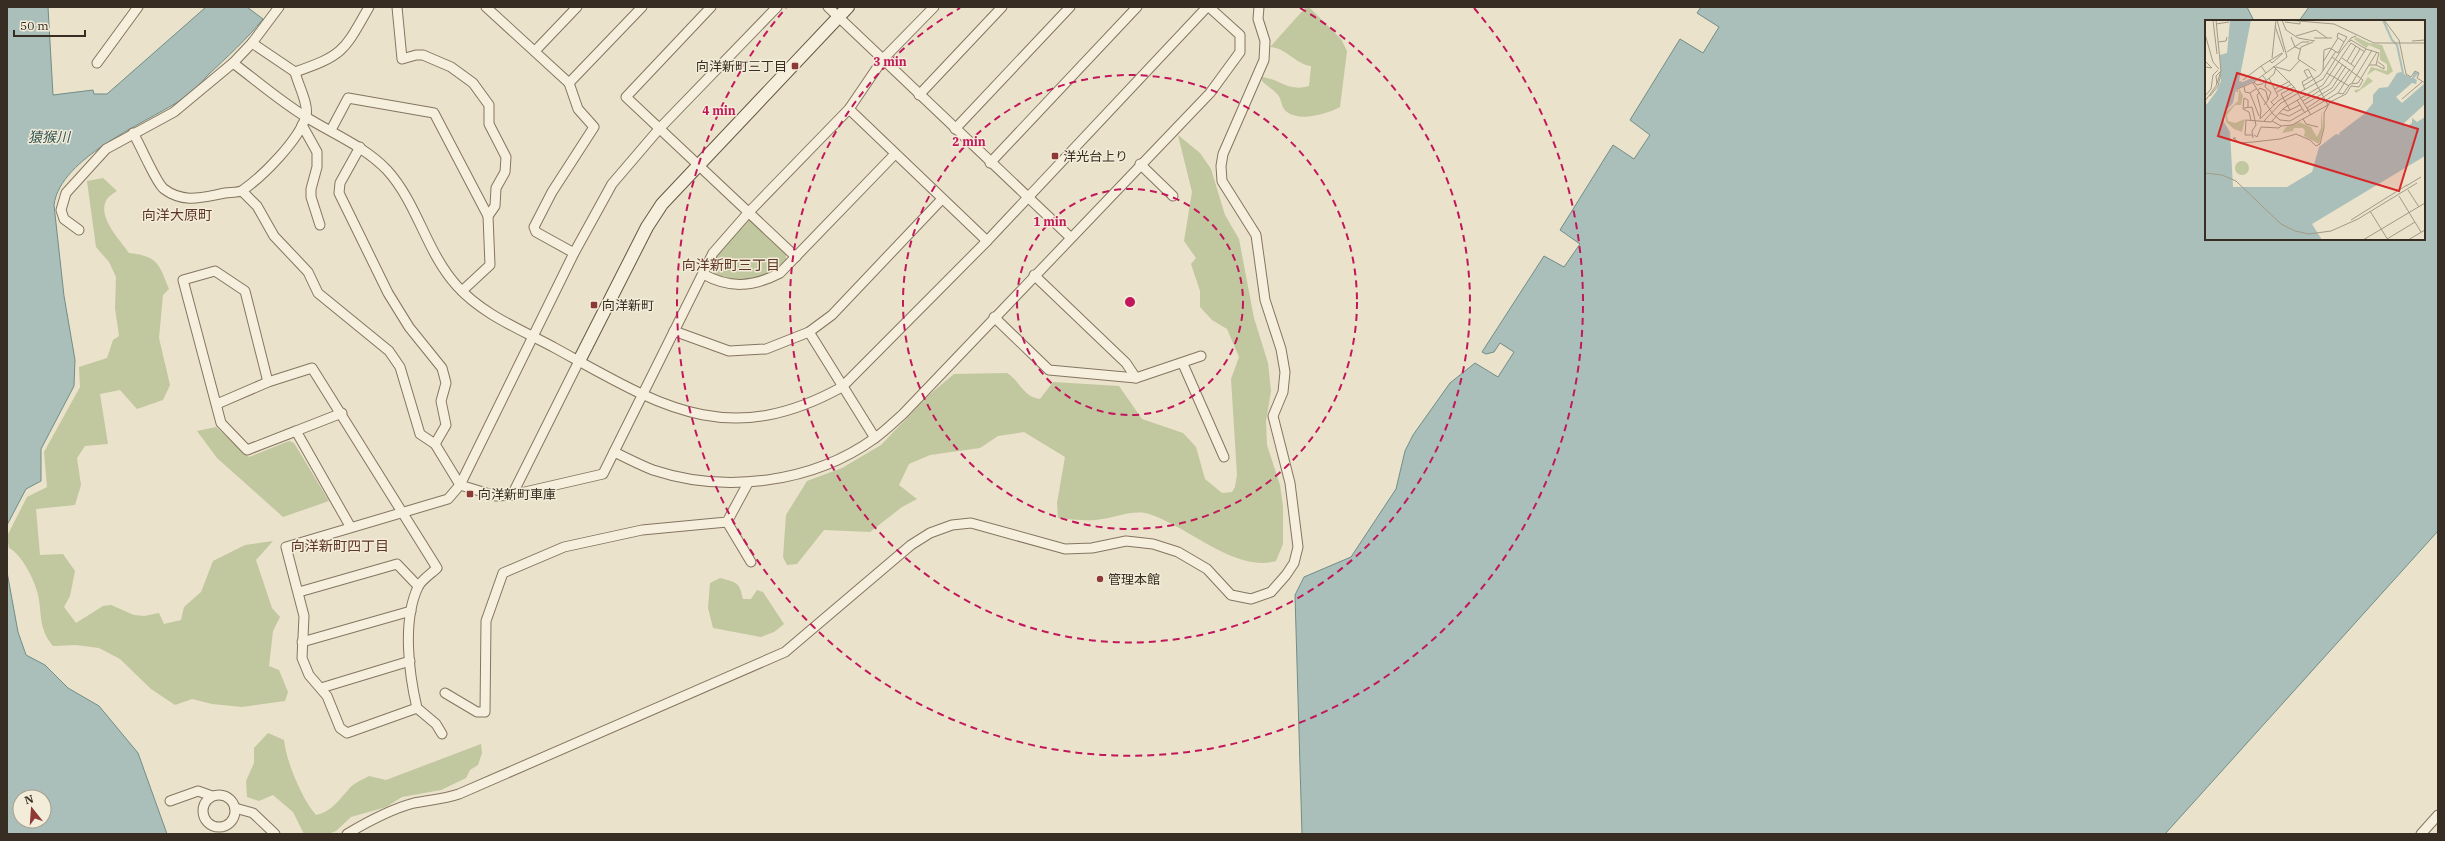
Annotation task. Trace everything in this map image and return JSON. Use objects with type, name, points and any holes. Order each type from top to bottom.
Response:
[{"type":"street","points":[[97,63],[138,7]]},
{"type":"street","points":[[79,230],[64,219],[61,210],[66,193],[106,150],[133,133],[174,112],[233,63],[252,43],[279,7]]},
{"type":"street","points":[[296,72],[339,54],[348,45],[369,7]]},
{"type":"street","points":[[398,7],[402,59],[416,55],[423,55],[451,67],[473,83],[489,105],[488,124],[506,157],[505,172],[496,188],[495,206],[488,216]]},
{"type":"street","points":[[486,7],[569,83],[578,109],[594,127],[552,192],[534,227],[536,232],[574,253]]},
{"type":"street","points":[[535,51],[578,7]]},
{"type":"street","points":[[569,83],[642,7]]},
{"type":"street","points":[[711,7],[626,97],[697,166],[796,257]]},
{"type":"street","points":[[417,708],[347,733],[340,728],[327,696],[309,675],[302,658],[304,616],[299,592],[286,547],[350,526],[448,499],[460,485],[574,253],[612,184],[659,129],[777,7]]},
{"type":"street","points":[[828,7],[884,59],[990,163],[1070,237]]},
{"type":"street","points":[[512,495],[647,228],[662,204],[848,7]]},
{"type":"street","points":[[242,191],[257,206],[274,236],[308,272],[318,293],[389,351],[400,367],[420,434],[435,444],[460,485],[496,496],[512,495],[603,474],[713,253],[748,213],[849,109],[884,59],[934,7]]},
{"type":"street","points":[[919,95],[1002,7]]},
{"type":"street","points":[[955,129],[1070,7]]},
{"type":"street","points":[[990,163],[1137,7]]},
{"type":"street","points":[[233,63],[304,121],[331,130],[360,148],[386,170],[401,188],[439,262],[462,291],[491,314],[643,394],[678,408],[714,418],[749,419],[786,413],[820,400],[842,387],[987,241],[1208,7],[1240,35],[1240,52],[1210,93],[1070,237],[903,414],[875,438],[831,462],[796,474],[748,483],[693,479],[653,470],[614,452]]},
{"type":"street","points":[[347,834],[385,814],[413,803],[445,799],[459,794],[785,652],[912,545],[930,533],[952,524],[971,523],[988,526],[1065,550],[1092,548],[1126,541],[1153,544],[1178,552],[1207,569],[1231,595],[1251,599],[1271,592],[1294,563],[1298,547],[1290,483],[1273,416],[1283,392],[1285,372],[1281,349],[1265,300],[1256,235],[1242,210],[1225,189],[1222,181],[1221,166],[1226,147],[1264,60],[1265,41],[1258,19],[1259,7]]},
{"type":"street","points":[[133,133],[158,183],[175,196],[187,199],[242,191],[279,157],[294,139],[304,121],[307,110],[296,72],[252,43]]},
{"type":"street","points":[[331,130],[348,98],[434,113],[488,216],[490,265],[462,291]]},
{"type":"street","points":[[849,109],[987,241]]},
{"type":"street","points":[[304,121],[317,152],[317,167],[312,182],[311,197],[320,225]]},
{"type":"street","points":[[360,148],[340,183],[339,193],[388,293],[408,327],[442,368],[446,383],[441,401],[446,425],[435,444]]},
{"type":"street","points":[[703,274],[727,284],[749,284],[780,273],[895,154]]},
{"type":"street","points":[[1140,164],[1173,196]]},
{"type":"street","points":[[674,331],[729,351],[766,349],[809,332],[832,315],[942,199]]},
{"type":"street","points":[[268,382],[245,291],[215,271],[183,280],[221,423],[247,450],[342,412]]},
{"type":"street","points":[[1034,275],[1122,358],[1136,378]]},
{"type":"street","points":[[994,318],[1049,370],[1136,378],[1183,364],[1201,356]]},
{"type":"street","points":[[809,332],[875,438]]},
{"type":"street","points":[[1183,364],[1224,457]]},
{"type":"street","points":[[217,404],[268,382],[312,368],[342,412],[437,568],[418,586],[411,611],[410,661],[417,708],[436,724],[442,734]]},
{"type":"street","points":[[296,431],[350,526]]},
{"type":"street","points":[[727,522],[748,483]]},
{"type":"street","points":[[727,522],[751,562]]},
{"type":"street","points":[[445,693],[477,712],[485,712],[486,621],[503,573],[564,547],[642,530],[727,522]]},
{"type":"street","points":[[299,592],[396,564],[418,586]]},
{"type":"street","points":[[302,642],[411,611]]},
{"type":"street","points":[[321,688],[410,661]]},
{"type":"street","points":[[170,800],[198,791],[212,796],[224,795],[232,801],[235,808],[234,816],[229,823],[219,827],[208,823],[203,815],[204,804],[212,796]]},
{"type":"street","points":[[235,808],[253,813],[275,834]]},
{"type":"street","points":[[2421,834],[2438,815]]},
{"type":"green space","points":[[1306,7],[1309,7],[1341,39],[1347,51],[1340,107],[1328,112],[1306,117],[1292,115],[1287,112],[1278,95],[1262,81],[1262,77],[1269,78],[1290,87],[1296,88],[1309,86],[1311,66],[1305,65],[1281,50],[1270,47]]},
{"type":"green space","points":[[1178,135],[1200,153],[1211,169],[1225,215],[1239,239],[1254,318],[1268,363],[1271,391],[1266,421],[1267,445],[1280,485],[1283,506],[1283,544],[1276,561],[1260,563],[1228,555],[1180,528],[1149,514],[1136,513],[1090,520],[1058,518],[1057,503],[1065,457],[1024,432],[998,436],[980,448],[930,455],[909,464],[899,485],[917,499],[902,507],[870,532],[824,530],[797,564],[787,565],[783,557],[786,515],[807,481],[842,468],[881,445],[929,395],[954,374],[1007,373],[1026,392],[1034,398],[1040,399],[1053,382],[1119,386],[1142,419],[1183,433],[1196,447],[1205,479],[1222,493],[1232,492],[1235,487],[1237,475],[1231,379],[1239,357],[1227,329],[1212,320],[1200,307],[1200,291],[1191,264],[1196,258],[1184,241],[1192,192]]},
{"type":"green space","points":[[103,178],[117,191],[107,199],[104,206],[110,228],[129,253],[146,256],[152,259],[160,267],[169,289],[163,295],[159,338],[170,385],[163,400],[137,409],[120,390],[100,394],[108,444],[85,446],[77,458],[81,485],[75,505],[36,509],[40,555],[63,554],[75,571],[70,596],[64,607],[76,623],[103,606],[111,605],[134,615],[144,616],[159,613],[164,624],[181,620],[184,607],[201,592],[213,561],[245,545],[273,541],[256,560],[272,608],[280,617],[273,631],[269,666],[279,670],[288,692],[285,701],[242,707],[212,704],[192,699],[175,705],[151,689],[120,659],[99,648],[76,645],[53,646],[42,626],[39,599],[33,579],[18,555],[9,548],[7,536],[27,497],[47,487],[44,452],[80,387],[79,367],[107,358],[113,340],[119,336],[115,308],[116,277],[109,262],[96,247],[87,181]]},
{"type":"green space","points":[[750,220],[786,254],[786,260],[778,268],[763,277],[737,281],[721,278],[710,268],[720,249],[746,221]]},
{"type":"green space","points":[[216,427],[249,457],[289,441],[294,443],[329,501],[283,517],[217,458],[197,431]]},
{"type":"green space","points":[[720,578],[737,584],[743,599],[751,599],[757,590],[763,592],[784,624],[774,632],[761,637],[713,628],[708,608],[710,583]]},
{"type":"green space","points":[[268,733],[284,740],[291,769],[300,790],[316,815],[326,811],[338,802],[352,785],[369,776],[386,780],[481,744],[482,753],[478,765],[470,770],[466,778],[441,790],[402,797],[386,807],[351,817],[336,831],[328,834],[304,834],[293,812],[273,795],[259,801],[247,797],[246,781],[254,763],[254,748]]},
{"type":"water","name":"猿猴川","points":[[7,7],[48,7],[53,95],[93,90],[94,94],[107,94],[206,7],[247,7],[263,19],[244,41],[191,93],[168,108],[108,142],[88,156],[72,171],[60,188],[54,205],[64,296],[75,360],[74,386],[41,449],[41,481],[26,489],[7,525]]},
{"type":"water","points":[[1701,7],[2247,7],[2254,20],[2205,20],[2205,240],[2425,240],[2425,20],[2300,20],[2309,7],[2438,7],[2438,531],[2165,834],[1302,834],[1295,595],[1304,577],[1351,557],[1396,489],[1405,451],[1413,435],[1450,383],[1475,363],[1498,377],[1514,352],[1500,343],[1494,352],[1486,354],[1482,352],[1544,256],[1564,267],[1580,244],[1560,230],[1613,145],[1634,159],[1650,135],[1630,120],[1680,39],[1703,53],[1719,27],[1697,13]]},
{"type":"water","points":[[7,572],[18,632],[26,655],[45,665],[68,688],[99,706],[138,753],[167,834],[7,834]]},
{"type":"place","name":"向洋新町三丁目","points":[[795,66]]},
{"type":"place","name":"洋光台上り","points":[[1055,156]]},
{"type":"place","name":"向洋新町","points":[[594,305]]},
{"type":"place","name":"向洋新町車庫","points":[[470,494]]},
{"type":"place","name":"管理本館","points":[[1100,579]]},
{"type":"district","name":"向洋大原町","points":[[177,215]]},
{"type":"district","name":"向洋新町三丁目","points":[[731,265]]},
{"type":"district","name":"向洋新町四丁目","points":[[340,546]]}]
